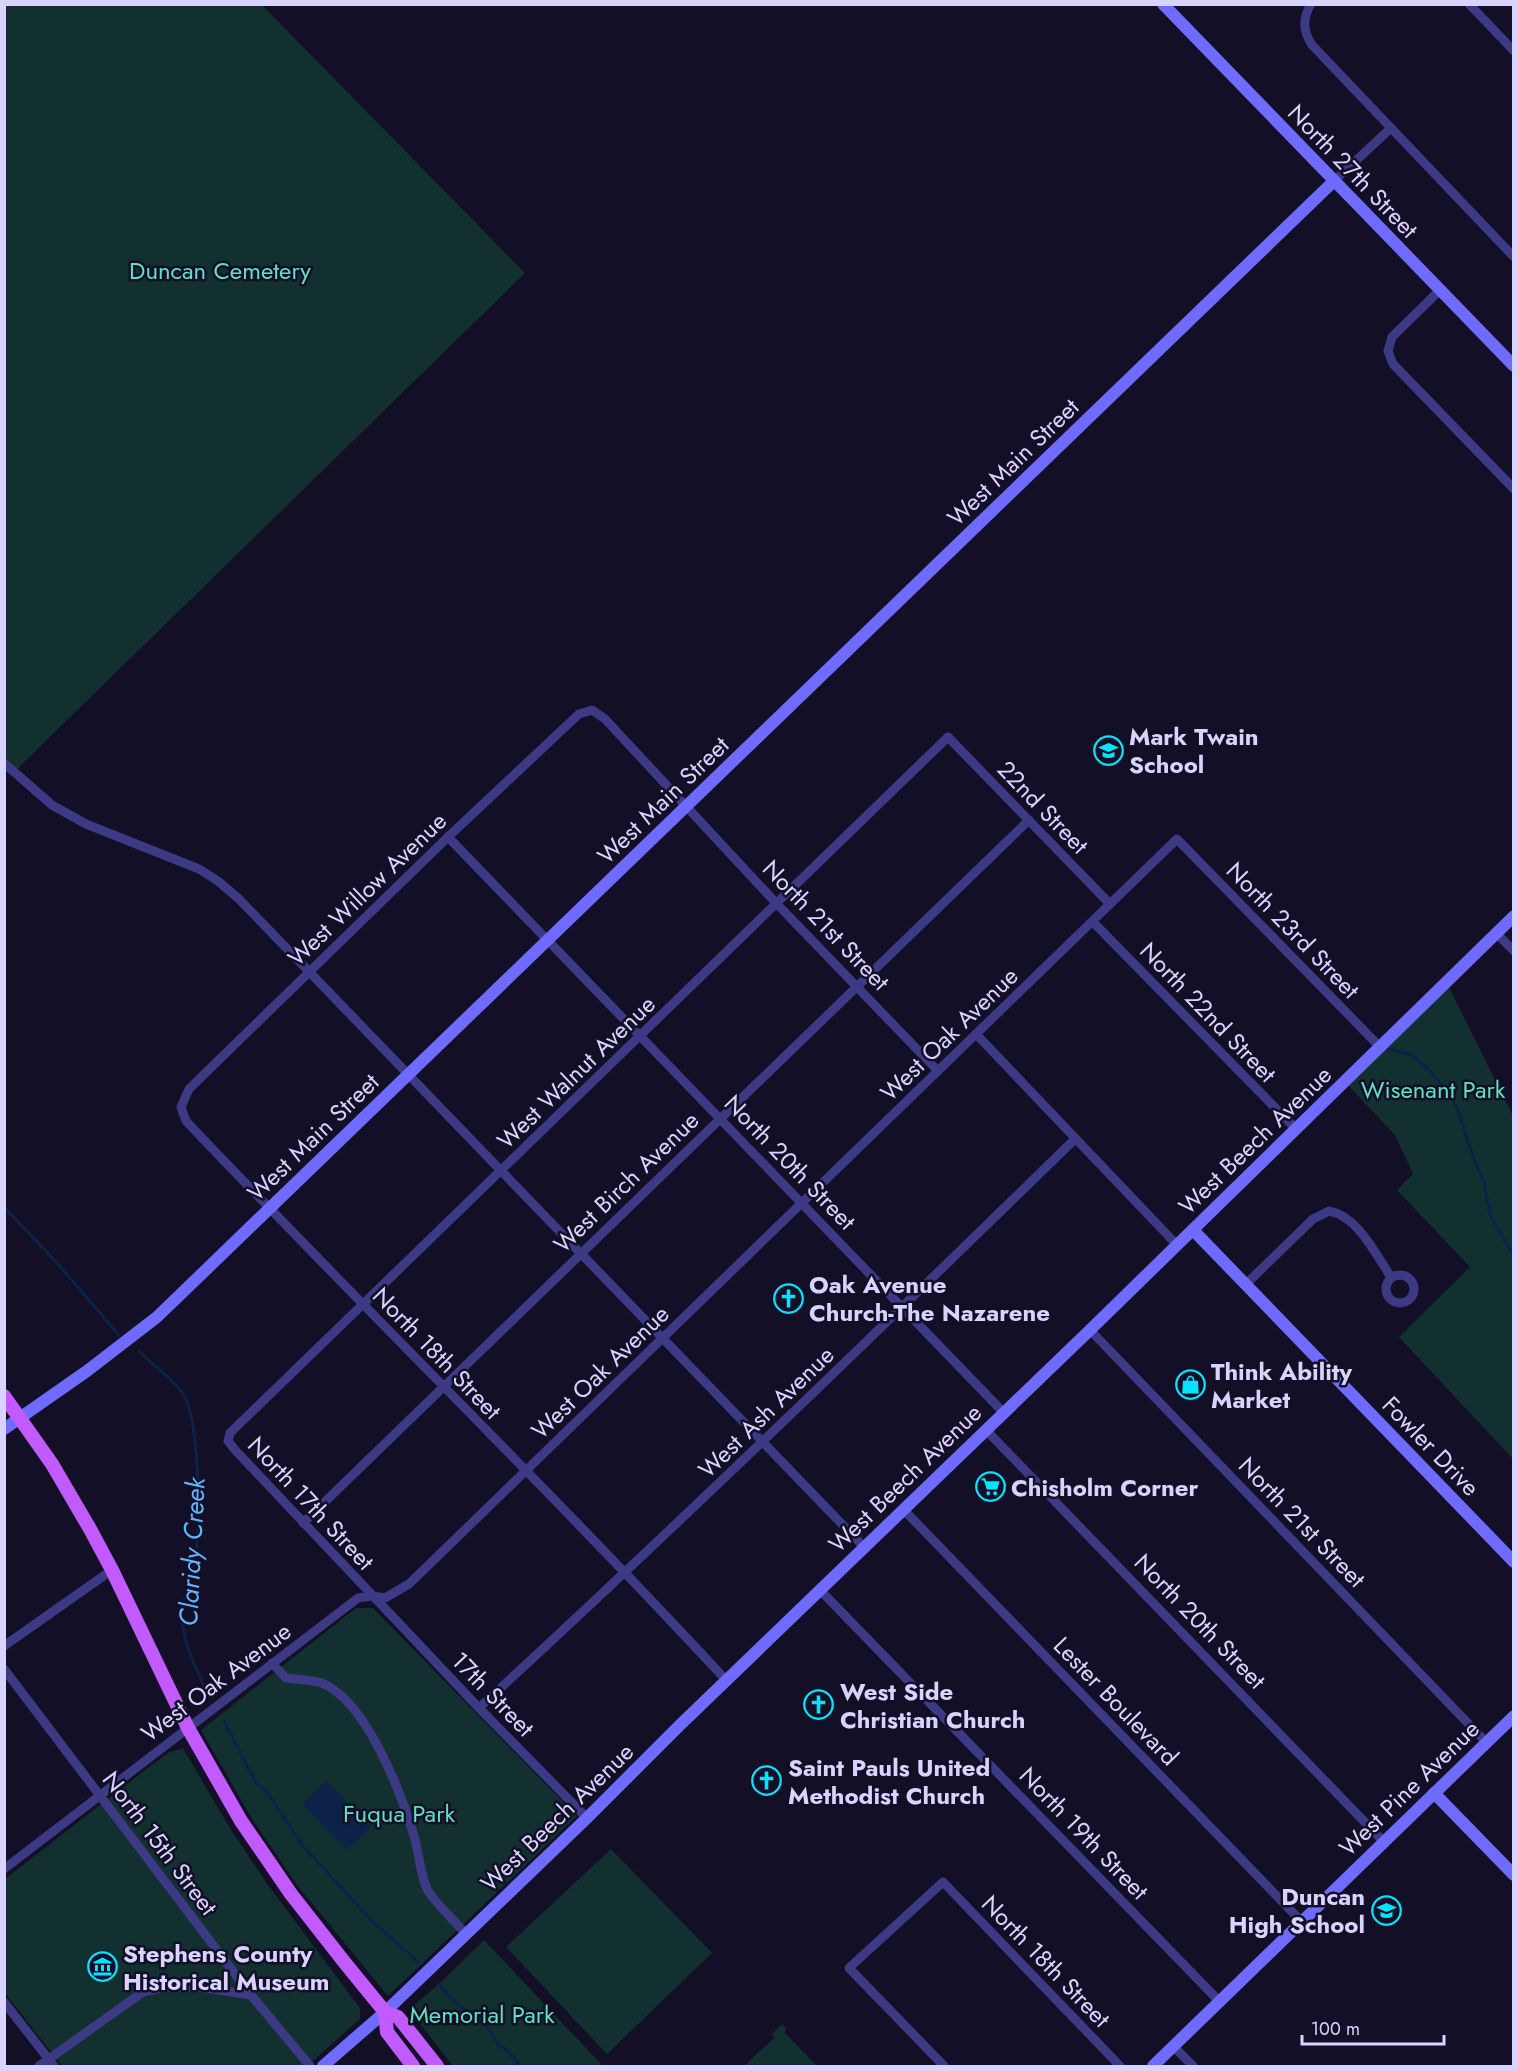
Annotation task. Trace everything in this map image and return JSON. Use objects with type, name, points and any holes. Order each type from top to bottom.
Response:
[{"type":"main road","points":[[4,1396],[69,1493],[112,1570],[188,1728],[241,1821],[291,1894],[385,2012],[398,2017],[437,2067]]},
{"type":"main road","points":[[385,2012],[387,2032],[413,2067]]},
{"type":"street","name":"North 27th Street","points":[[1163,4],[1514,366]]},
{"type":"street","points":[[1311,4],[1305,15],[1304,34],[1312,45],[1514,257]]},
{"type":"street","points":[[1469,4],[1514,51]]},
{"type":"street","points":[[1334,182],[1391,128]]},
{"type":"street","name":"West Main Street","points":[[4,1429],[87,1371],[157,1317],[1334,182]]},
{"type":"street","points":[[1440,290],[1392,337],[1388,351],[1393,364],[1514,489]]},
{"type":"street","name":"North 21st Street","points":[[592,710],[605,719],[777,904],[938,1071]]},
{"type":"street","name":"West Willow Avenue","points":[[181,1107],[189,1089],[448,837],[579,714],[592,710]]},
{"type":"street","name":"22nd Street","points":[[948,737],[1110,904]]},
{"type":"street","name":"West Walnut Avenue","points":[[230,1433],[948,737]]},
{"type":"street","points":[[4,763],[52,805],[86,824],[174,858],[218,880],[664,1337],[864,1547]]},
{"type":"street","name":"West Birch Avenue","points":[[303,1523],[580,1252],[1029,820]]},
{"type":"street","name":"North 20th Street","points":[[448,837],[1004,1413]]},
{"type":"street","name":"West Oak Avenue","points":[[4,1869],[358,1598],[372,1596],[385,1598],[409,1584],[1177,839]]},
{"type":"street","name":"North 23rd Street","points":[[1177,839],[1380,1047]]},
{"type":"street","name":"West Beech Avenue","points":[[322,2067],[385,2012],[587,1818],[726,1680],[1090,1330],[1514,916]]},
{"type":"street","name":"North 22nd Street","points":[[1093,922],[1296,1129]]},
{"type":"street","points":[[1496,933],[1514,951]]},
{"type":"street","points":[[976,1034],[1177,1245]]},
{"type":"street","name":"North 18th Street","points":[[181,1107],[186,1120],[269,1209],[626,1573],[726,1680]]},
{"type":"street","name":"West Ash Avenue","points":[[479,1708],[626,1573],[903,1308],[1075,1139]]},
{"type":"street","points":[[1245,1285],[1313,1219],[1329,1211],[1344,1216],[1351,1222],[1391,1277]]},
{"type":"street","name":"Fowler Drive","points":[[1193,1230],[1514,1562]]},
{"type":"street","name":"North 21st Street","points":[[1090,1330],[1486,1742]]},
{"type":"street","name":"North 20th Street","points":[[986,1430],[1384,1842]]},
{"type":"street","name":"North 17th Street","points":[[230,1433],[228,1441],[236,1451],[372,1596]]},
{"type":"street","name":"Lester Boulevard","points":[[903,1509],[1301,1921]]},
{"type":"street","points":[[4,1646],[112,1570]]},
{"type":"street","name":"North 19th Street","points":[[820,1590],[1219,2001]]},
{"type":"street","name":"17th Street","points":[[372,1596],[587,1818]]},
{"type":"street","points":[[272,1663],[286,1678],[310,1680],[326,1685],[351,1707],[368,1728],[403,1801],[428,1891],[466,1934]]},
{"type":"street","name":"North 15th Street","points":[[4,1669],[251,1995],[310,2067]]},
{"type":"street","name":"West Pine Avenue","points":[[1153,2067],[1514,1716]]},
{"type":"street","points":[[1434,1793],[1514,1875]]},
{"type":"street","name":"North 18th Street","points":[[944,2067],[849,1968],[943,1882],[1120,2067]]},
{"type":"street","points":[[39,2067],[51,2063],[143,1992],[164,1987],[200,1987],[251,1995]]},
{"type":"street","points":[[4,2002],[51,2063]]},
{"type":"street","points":[[1174,2047],[1193,2067]]},
{"type":"green space","name":"Duncan Cemetery","points":[[5,5],[262,5],[525,273],[17,769],[5,758]]},
{"type":"green space","name":"Wisenant Park","points":[[1449,987],[1513,1116],[1513,1459],[1399,1337],[1470,1267],[1397,1190],[1413,1174],[1395,1135],[1348,1085]]},
{"type":"green space","name":"Fuqua Park","points":[[356,1608],[373,1608],[577,1816],[388,1996],[297,1885],[251,1817],[201,1730]]},
{"type":"green space","points":[[183,1748],[231,1830],[268,1885],[360,2008],[360,2019],[307,2066],[62,2066],[5,1993],[5,1879],[168,1753]]},
{"type":"green space","points":[[611,1849],[712,1953],[607,2054],[506,1947]]},
{"type":"green space","name":"Memorial Park","points":[[484,1940],[603,2066],[453,2066],[413,2015],[413,2006]]},
{"type":"green space","points":[[782,2024],[787,2029],[784,2032],[817,2066],[744,2066],[775,2037],[772,2034]]},
{"type":"water","points":[[326,1781],[371,1827],[347,1850],[302,1804]]},
{"type":"waterway","points":[[1386,1048],[1412,1055],[1447,1091],[1457,1108],[1474,1160],[1484,1182],[1490,1215],[1514,1257]]},
{"type":"waterway","name":"Claridy Creek","points":[[4,1207],[59,1265],[119,1335]]},
{"type":"waterway","name":"Claridy Creek","points":[[139,1351],[182,1392],[192,1423],[197,1469],[197,1537],[182,1620],[187,1646],[209,1697]]},
{"type":"waterway","name":"Claridy Creek","points":[[224,1721],[256,1783],[267,1792],[303,1846],[372,1921],[418,1962]]},
{"type":"waterway","name":"Claridy Creek","points":[[439,1984],[449,1997],[475,2018],[485,2023],[498,2044],[508,2051],[520,2066]]},
{"type":"place","name":"Mark Twain School","points":[[1108,750]]},
{"type":"place","name":"Oak Avenue Church-The Nazarene","points":[[788,1298]]},
{"type":"place","name":"Think Ability Market","points":[[1190,1385]]},
{"type":"place","name":"Chisholm Corner","points":[[990,1487]]},
{"type":"place","name":"West Side Christian Church","points":[[819,1705]]},
{"type":"place","name":"Saint Pauls United Methodist Church","points":[[767,1781]]},
{"type":"place","name":"Duncan High School","points":[[1386,1910]]},
{"type":"place","name":"Stephens County Historical Museum","points":[[102,1967]]}]
